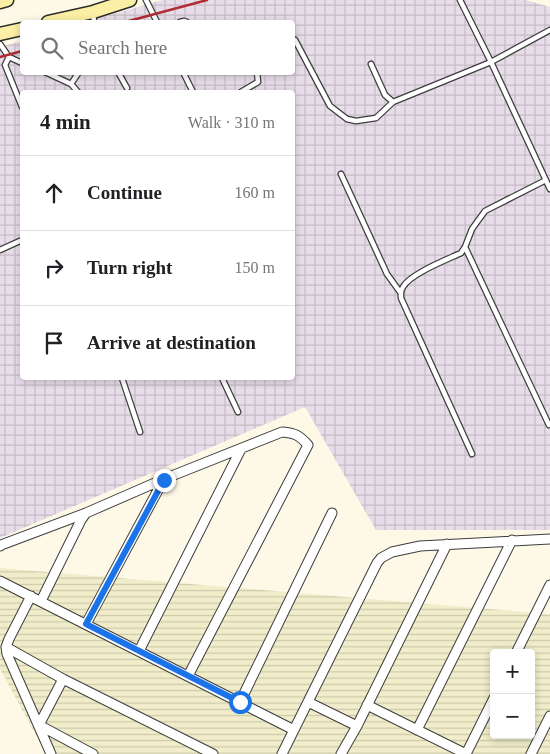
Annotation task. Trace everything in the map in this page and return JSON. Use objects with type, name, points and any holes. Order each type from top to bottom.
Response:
[{"type":"main road","points":[[0,2],[7,0]]},
{"type":"main road","points":[[66,20],[93,17],[130,0]]},
{"type":"main road","points":[[0,34],[20,29]]},
{"type":"street","points":[[0,546],[86,513],[282,432],[300,436],[308,445],[188,676]]},
{"type":"street","points":[[139,651],[241,449]]},
{"type":"street","points":[[86,624],[164,480]]},
{"type":"street","points":[[41,601],[86,513]]},
{"type":"street","points":[[240,702],[332,513]]},
{"type":"street","points":[[282,754],[381,558],[392,552],[420,546],[550,539]]},
{"type":"street","points":[[416,730],[512,540]]},
{"type":"street","points":[[341,754],[448,544]]},
{"type":"street","points":[[0,581],[294,730]]},
{"type":"street","points":[[518,649],[550,586]]},
{"type":"street","points":[[31,596],[6,647],[7,654],[51,754]]},
{"type":"street","points":[[6,647],[63,679],[213,754]]},
{"type":"street","points":[[39,725],[63,679]]},
{"type":"street","points":[[308,702],[356,726]]},
{"type":"street","points":[[367,705],[466,754],[490,706]]},
{"type":"street","points":[[531,754],[546,733],[550,716]]},
{"type":"street","points":[[39,725],[93,754]]},
{"type":"lane","points":[[146,0],[156,20]]},
{"type":"lane","points":[[460,0],[550,189]]},
{"type":"lane","points":[[295,40],[330,106],[347,120],[356,121],[376,118],[393,102],[490,62],[550,30]]},
{"type":"lane","points":[[0,44],[9,57],[20,62]]},
{"type":"lane","points":[[9,57],[5,65],[20,102]]},
{"type":"lane","points":[[371,64],[385,96],[393,102]]},
{"type":"lane","points":[[52,75],[71,84],[76,90]]},
{"type":"lane","points":[[71,84],[77,75]]},
{"type":"lane","points":[[120,75],[127,88]]},
{"type":"lane","points":[[184,75],[192,90]]},
{"type":"lane","points":[[244,90],[258,82],[257,75]]},
{"type":"lane","points":[[341,174],[387,274],[400,292],[401,298],[472,454]]},
{"type":"lane","points":[[400,292],[412,277],[460,253],[465,247],[472,229],[485,211],[546,180]]},
{"type":"lane","points":[[0,250],[20,241]]},
{"type":"lane","points":[[465,247],[549,426]]},
{"type":"lane","points":[[123,380],[140,432]]},
{"type":"lane","points":[[223,380],[238,412]]},
{"type":"shaded area","points":[[162,0],[526,0],[550,7],[550,530],[376,530],[305,407],[0,538],[0,47],[20,42],[20,75],[295,75],[295,20],[92,20]]},
{"type":"shaded area","points":[[0,568],[550,614],[550,754],[46,754],[0,669]]},
{"type":"railway","points":[[132,20],[207,0]]},
{"type":"railway","points":[[0,57],[20,52]]},
{"type":"route","points":[[164,480],[86,624],[240,702]]}]
